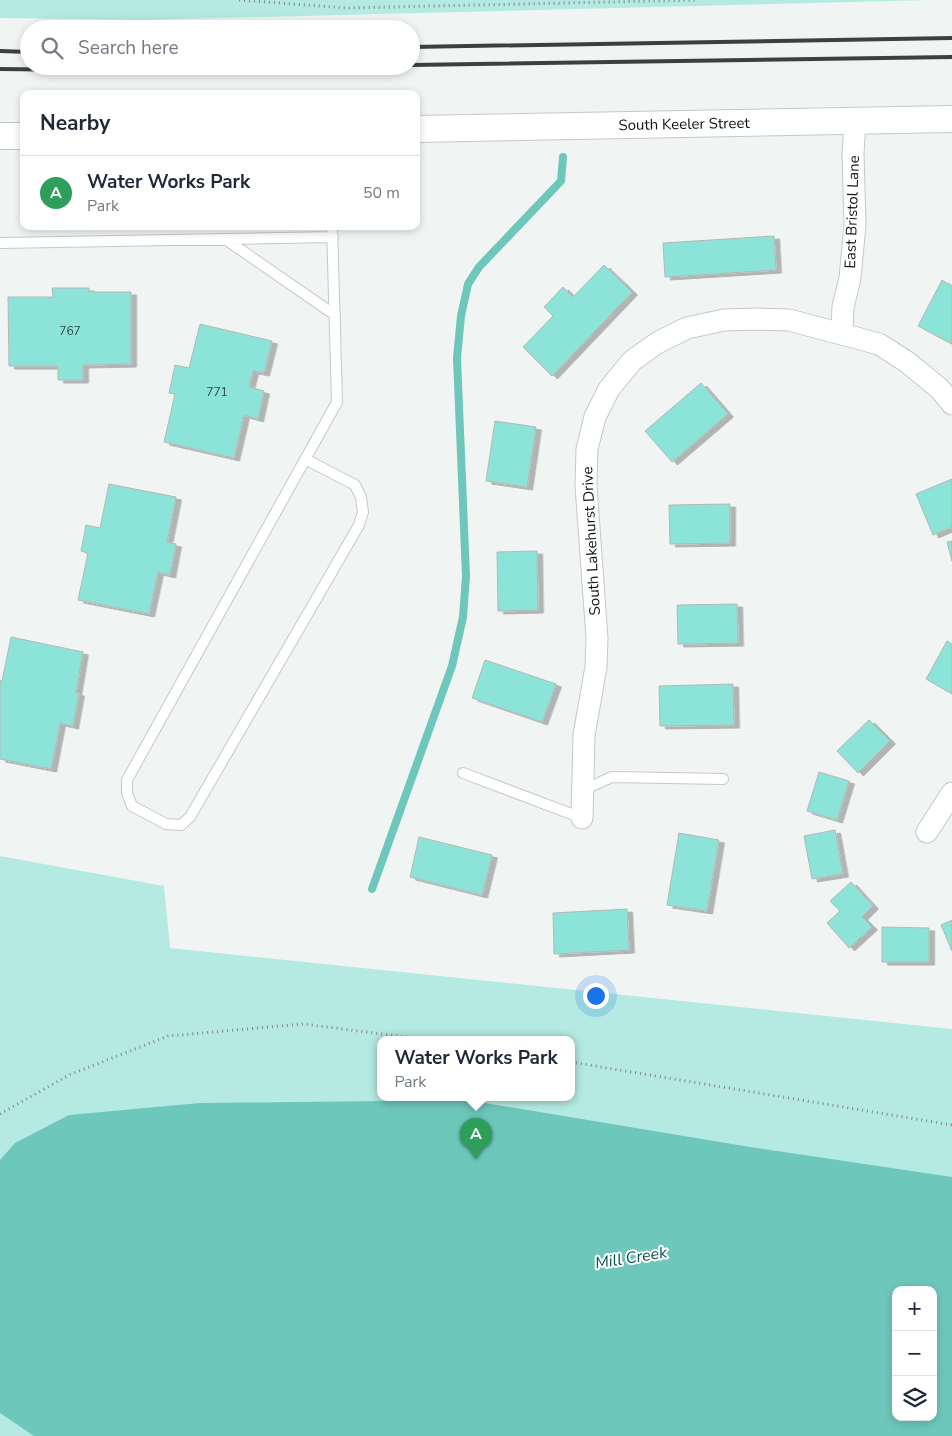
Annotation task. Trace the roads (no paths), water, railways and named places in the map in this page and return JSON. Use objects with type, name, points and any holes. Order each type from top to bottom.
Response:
[{"type":"street","name":"South Keeler Street","points":[[420,129],[952,119]]},
{"type":"street","name":"East Bristol Lane","points":[[842,333],[843,308],[850,278],[855,225],[855,121]]},
{"type":"street","points":[[0,136],[20,136]]},
{"type":"street","name":"South Lakehurst Drive","points":[[582,818],[584,735],[596,667],[596,638],[586,486],[587,449],[595,417],[609,388],[632,361],[657,343],[687,328],[724,320],[789,320],[879,344],[913,367],[940,389],[952,404]]},
{"type":"street","points":[[927,832],[952,793]]},
{"type":"lane","points":[[0,243],[225,239],[332,232],[337,402],[305,459],[127,780],[127,793],[132,806],[166,824],[181,825],[190,817],[359,525],[363,512],[361,498],[355,485],[305,459]]},
{"type":"lane","points":[[225,239],[335,315]]},
{"type":"lane","points":[[463,773],[582,818]]},
{"type":"lane","points":[[583,790],[612,777],[723,779]]},
{"type":"water","name":"Mill Creek","points":[[473,1101],[750,1147],[952,1177],[952,1436],[34,1436],[0,1413],[0,1160],[15,1143],[69,1115],[200,1103]]},
{"type":"waterway","points":[[372,889],[452,666],[463,617],[466,576],[457,358],[461,316],[468,284],[479,267],[561,181],[563,157]]},
{"type":"railway","points":[[420,47],[952,38]]},
{"type":"railway","points":[[0,51],[20,52]]},
{"type":"railway","points":[[420,65],[952,57]]},
{"type":"railway","points":[[0,69],[20,69]]},
{"type":"place","name":"Water Works Park","points":[[476,1159]]}]
